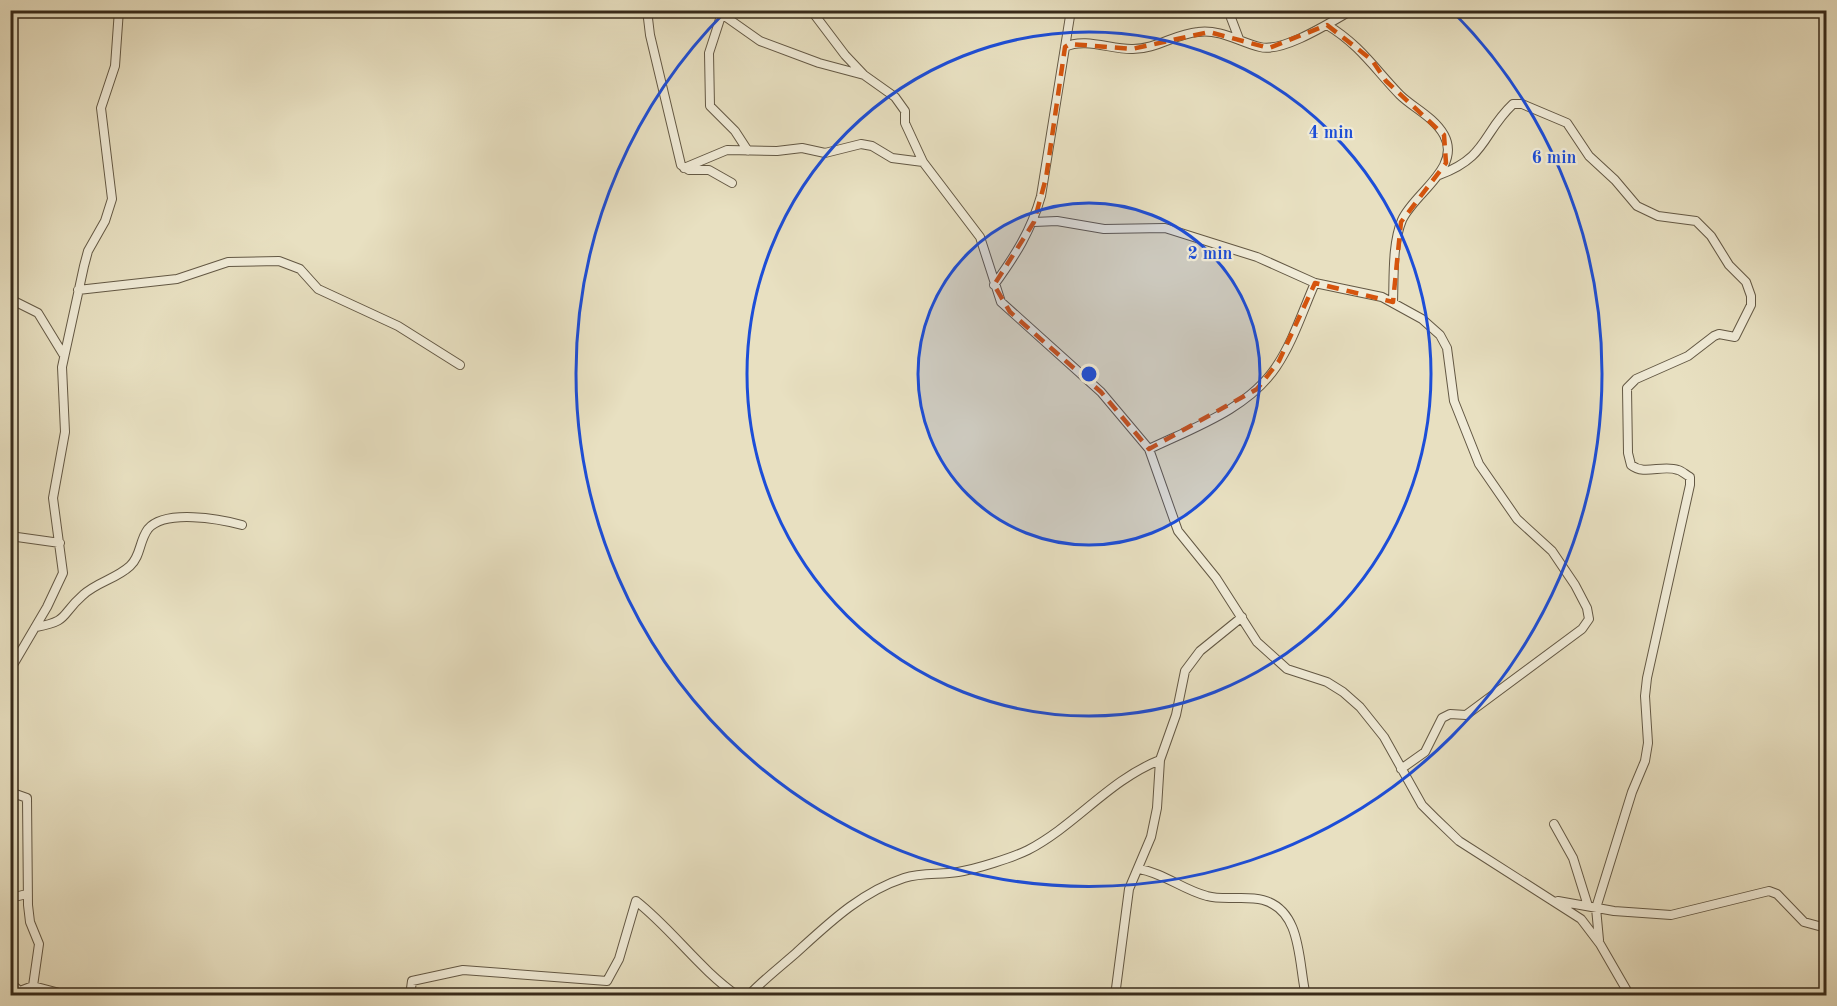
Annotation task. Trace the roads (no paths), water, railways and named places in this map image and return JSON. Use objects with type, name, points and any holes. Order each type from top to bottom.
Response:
[{"type":"street","points":[[10,670],[36,627],[63,573],[53,498],[65,432],[63,354],[88,251],[105,221],[111,199],[102,108],[115,66],[119,10]]},
{"type":"street","points":[[647,10],[680,163],[684,168],[709,170],[732,183]]},
{"type":"street","points":[[811,10],[844,55],[864,75],[883,86],[900,104],[923,162],[980,237],[1001,302],[1101,392],[1149,449],[1158,469],[1170,515],[1178,531],[1216,578],[1257,642],[1276,662],[1287,669],[1327,682],[1360,707],[1384,737],[1422,805],[1459,841],[1581,919],[1600,944],[1630,996]]},
{"type":"street","points":[[994,285],[1024,242],[1034,222],[1046,178],[1071,10]]},
{"type":"street","points":[[1228,10],[1239,39]]},
{"type":"street","points":[[1065,47],[1075,44],[1121,49],[1144,48],[1198,32],[1218,33],[1269,48],[1327,25],[1352,10]]},
{"type":"street","points":[[748,151],[735,131],[710,106],[709,53],[719,12],[760,40],[829,66],[864,75]]},
{"type":"street","points":[[1327,25],[1341,33],[1372,60],[1386,81],[1403,98],[1416,105],[1444,135],[1447,147],[1446,163],[1439,175],[1412,202],[1401,222],[1393,302]]},
{"type":"street","points":[[1439,175],[1453,170],[1481,149],[1502,115],[1513,104],[1522,104],[1567,123],[1589,156],[1616,180],[1637,206],[1658,216],[1696,221],[1711,236],[1729,265],[1746,282],[1751,296],[1752,305],[1735,337],[1719,334],[1714,336],[1688,356],[1636,379],[1627,388],[1628,453],[1631,465],[1642,470],[1678,470],[1690,477],[1690,485],[1646,687],[1648,743],[1645,761],[1592,907]]},
{"type":"street","points":[[684,168],[727,150],[802,148],[825,153],[861,144],[872,146],[892,158],[923,162]]},
{"type":"street","points":[[1034,222],[1057,221],[1104,229],[1165,228],[1257,258],[1315,283],[1382,297],[1422,319],[1440,335],[1451,363],[1454,401],[1473,453],[1517,519],[1552,551],[1575,585],[1589,616],[1582,629],[1466,715],[1450,714],[1442,718],[1425,752],[1401,769]]},
{"type":"street","points":[[78,290],[177,279],[228,262],[279,261],[300,269],[318,289],[398,326],[460,365]]},
{"type":"street","points":[[1149,449],[1206,421],[1257,389],[1279,361],[1315,283]]},
{"type":"street","points":[[10,299],[38,313],[63,354]]},
{"type":"street","points":[[36,627],[59,622],[87,591],[131,565],[138,556],[145,535],[158,522],[205,517],[242,525]]},
{"type":"street","points":[[10,536],[60,543]]},
{"type":"street","points":[[1116,996],[1129,889],[1155,823],[1160,760],[1176,715],[1185,671],[1200,651],[1242,617]]},
{"type":"street","points":[[748,996],[828,923],[869,893],[902,878],[930,872],[957,872],[1006,859],[1029,849],[1080,814],[1108,789],[1138,768],[1160,760]]},
{"type":"street","points":[[10,792],[27,798],[27,894],[30,922],[39,944],[33,986],[23,993],[10,983]]},
{"type":"street","points":[[1554,824],[1573,858],[1592,907],[1600,944]]},
{"type":"street","points":[[1138,869],[1163,875],[1194,892],[1210,897],[1250,898],[1264,900],[1275,906],[1284,913],[1295,933],[1306,996]]},
{"type":"street","points":[[1556,902],[1649,915],[1678,915],[1769,891],[1777,894],[1804,922],[1827,928]]},
{"type":"street","points":[[10,898],[27,894]]},
{"type":"street","points":[[410,996],[412,981],[456,970],[607,981],[619,959],[636,901],[738,996]]},
{"type":"street","points":[[33,986],[71,996]]}]
